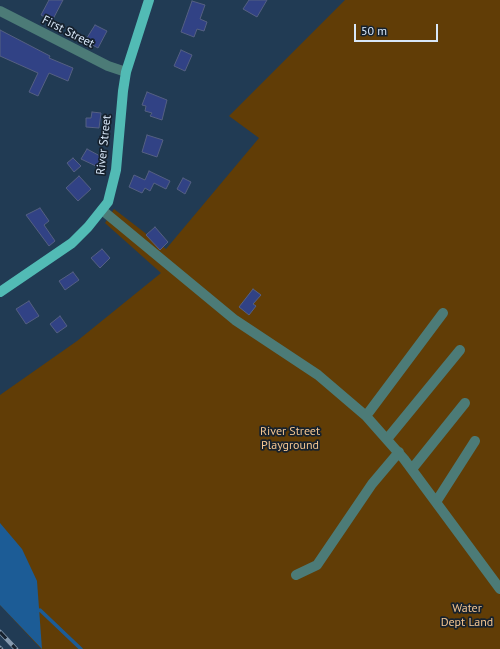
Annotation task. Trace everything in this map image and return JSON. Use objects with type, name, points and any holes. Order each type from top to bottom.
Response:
[{"type":"main road","name":"River Street","points":[[0,292],[72,243],[88,228],[108,202],[116,170],[126,72],[149,0]]},
{"type":"street","name":"First Street","points":[[0,11],[108,66],[126,72]]},
{"type":"street","points":[[102,210],[235,320],[318,375],[366,416],[399,452],[462,534],[500,589]]},
{"type":"street","points":[[366,416],[443,313]]},
{"type":"street","points":[[387,440],[460,350]]},
{"type":"street","points":[[412,470],[465,403]]},
{"type":"street","points":[[436,502],[475,441]]},
{"type":"street","points":[[296,575],[317,565],[372,484],[399,452]]},
{"type":"green space","name":"River Street Playground","points":[[345,0],[500,0],[500,649],[41,649],[0,605],[0,395],[77,341],[161,273],[105,223],[114,209],[166,249],[259,138],[229,116]]},
{"type":"water","points":[[0,523],[22,549],[37,581],[42,649],[0,605]]},
{"type":"building","points":[[49,0],[63,0],[52,21],[41,15]]},
{"type":"building","points":[[249,0],[267,0],[257,17],[243,9]]},
{"type":"building","points":[[192,1],[205,5],[200,19],[207,22],[204,31],[197,29],[194,37],[181,32]]},
{"type":"building","points":[[95,25],[107,31],[98,48],[85,41]]},
{"type":"building","points":[[0,30],[50,56],[49,58],[73,68],[68,81],[49,73],[38,96],[29,92],[38,73],[0,56]]},
{"type":"building","points":[[181,50],[192,55],[185,71],[174,66]]},
{"type":"building","points":[[147,92],[167,100],[162,120],[150,116],[152,113],[145,111],[146,106],[142,105]]},
{"type":"building","points":[[92,112],[101,113],[99,128],[86,127],[86,118],[91,118]]},
{"type":"building","points":[[147,135],[163,140],[157,157],[142,152]]},
{"type":"building","points":[[87,149],[100,156],[99,158],[102,160],[98,167],[81,159]]},
{"type":"building","points":[[73,158],[81,166],[74,172],[67,163]]},
{"type":"building","points":[[149,171],[170,181],[166,189],[154,183],[150,191],[145,188],[142,193],[129,187],[134,175],[145,180]]},
{"type":"building","points":[[79,176],[91,189],[78,201],[66,188]]},
{"type":"building","points":[[183,178],[191,182],[185,194],[177,189]]},
{"type":"building","points":[[40,208],[49,221],[44,225],[55,241],[49,246],[26,215]]},
{"type":"building","points":[[155,227],[168,242],[160,250],[146,235]]},
{"type":"building","points":[[102,249],[110,258],[100,268],[91,258]]},
{"type":"building","points":[[73,272],[79,280],[65,290],[59,281]]},
{"type":"building","points":[[253,289],[261,295],[253,304],[256,306],[249,315],[239,307]]},
{"type":"building","points":[[29,301],[39,316],[26,324],[16,309]]},
{"type":"building","points":[[60,316],[67,326],[57,333],[50,324]]},
{"type":"waterway","points":[[38,611],[40,610],[81,649]]},
{"type":"railway","points":[[0,632],[16,649]]},
{"type":"park label","name":"Water Dept Land","points":[[467,616]]}]
